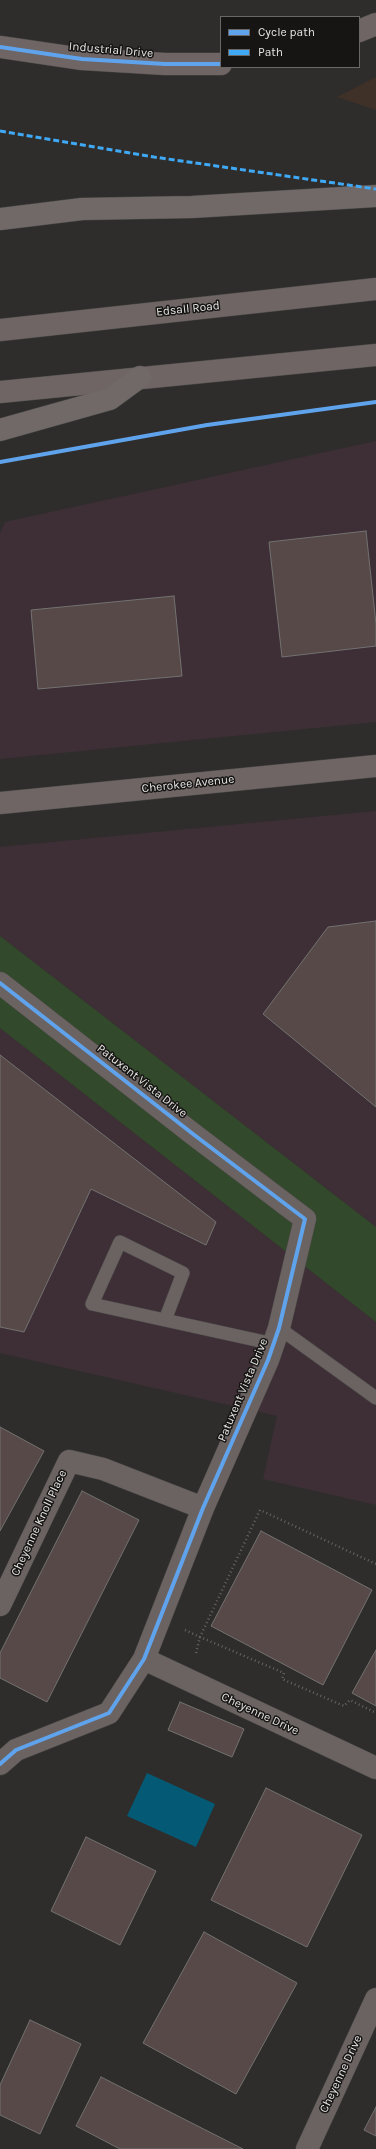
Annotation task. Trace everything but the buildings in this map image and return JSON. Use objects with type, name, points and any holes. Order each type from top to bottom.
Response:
[{"type":"highway","points":[[0,219],[82,209],[192,207],[376,196]]},
{"type":"highway","points":[[0,430],[110,399],[140,377]]},
{"type":"main road","points":[[360,31],[376,24]]},
{"type":"main road","name":"Industrial Drive","points":[[0,47],[82,59],[165,64],[220,64]]},
{"type":"main road","name":"Edsall Road","points":[[0,330],[376,289]]},
{"type":"main road","points":[[0,392],[140,377],[376,355]]},
{"type":"main road","name":"Cherokee Avenue","points":[[0,803],[376,766]]},
{"type":"street","name":"Patuxent Vista Drive","points":[[0,983],[192,1134],[305,1219],[276,1336],[203,1508],[144,1659],[109,1713],[16,1750],[0,1764]]},
{"type":"street","name":"Cheyenne Knoll Place","points":[[0,1605],[69,1461],[103,1469],[203,1508]]},
{"type":"street","name":"Cheyenne Drive","points":[[144,1659],[376,1768]]},
{"type":"street","name":"Cheyenne Drive","points":[[307,2149],[376,1999]]},
{"type":"lane","points":[[165,1320],[183,1273],[120,1242],[92,1304],[165,1320],[276,1336],[376,1398]]},
{"type":"path","points":[[0,462],[207,425],[376,402]]},
{"type":"path","points":[[184,1678],[195,1660],[200,1637],[260,1510],[376,1564]]},
{"type":"path","points":[[200,1637],[284,1673],[282,1679],[337,1703],[344,1706],[350,1700],[376,1713]]},
{"type":"shaded area","points":[[376,77],[376,110],[337,97]]},
{"type":"shaded area","points":[[376,441],[376,722],[0,759],[0,533],[5,522]]},
{"type":"shaded area","points":[[376,811],[376,1227],[0,936],[0,847]]},
{"type":"shaded area","points":[[0,1028],[376,1322],[376,1505],[263,1479],[277,1416],[0,1353]]},
{"type":"green space","points":[[0,936],[376,1227],[376,1322],[0,1028]]},
{"type":"water","points":[[147,1773],[215,1804],[196,1847],[127,1816]]},
{"type":"marked path","points":[[0,131],[154,157],[376,189]]},
{"type":"cycle path","points":[[0,47],[82,59],[165,64],[220,64]]},
{"type":"cycle path","points":[[0,462],[207,425],[376,402]]},
{"type":"cycle path","points":[[0,983],[193,1134],[305,1219],[279,1328],[268,1360],[203,1508],[144,1659],[109,1713],[16,1750],[0,1764]]}]
